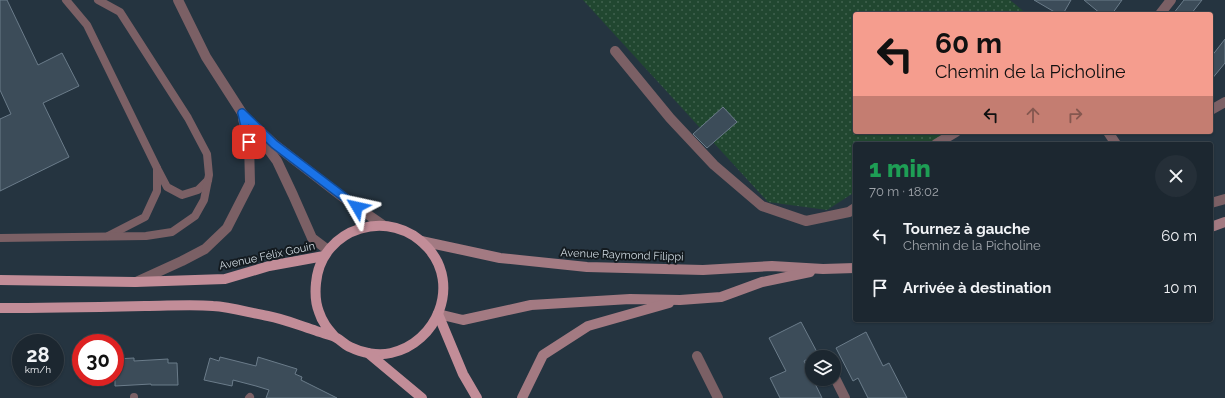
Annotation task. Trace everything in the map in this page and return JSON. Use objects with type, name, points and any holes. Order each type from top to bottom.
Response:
[{"type":"main road","points":[[1213,226],[1225,222]]},
{"type":"main road","name":"Avenue Félix Gouin","points":[[0,280],[135,282],[226,278],[269,266],[326,253],[344,235],[361,228],[384,225],[403,230],[421,241],[435,258],[443,283],[443,298],[438,314],[427,332],[411,345],[391,353],[368,353],[350,347],[335,337],[285,319],[213,306],[0,308]]},
{"type":"main road","name":"Avenue Raymond Filippi","points":[[421,241],[500,258],[587,267],[703,270],[772,266],[823,269],[853,268]]},
{"type":"main road","points":[[326,253],[317,273],[314,294],[318,310],[325,325],[335,337]]},
{"type":"main road","name":"Avenue Raymond Filippi","points":[[438,314],[463,320],[531,305],[630,300],[680,300],[721,297],[762,282],[823,269]]},
{"type":"main road","name":"Avenue Raymond Filippi","points":[[522,398],[543,355],[588,326],[680,300]]},
{"type":"main road","points":[[438,314],[463,374],[477,398]]},
{"type":"main road","name":"Avenue Félix Gouin","points":[[368,353],[422,398]]},
{"type":"street","points":[[178,0],[206,57],[242,113],[277,161],[312,238],[326,253]]},
{"type":"street","points":[[1162,12],[1171,0]]},
{"type":"street","points":[[615,51],[670,118],[714,165],[762,206],[806,221],[848,212],[853,209]]},
{"type":"street","points":[[1213,109],[1225,102]]},
{"type":"street","points":[[242,113],[274,144],[384,225]]},
{"type":"street","points":[[135,282],[182,262],[205,249],[226,228],[250,183],[249,142],[242,113]]},
{"type":"street","points":[[939,142],[953,134]]},
{"type":"street","points":[[1213,203],[1225,200]]},
{"type":"street","points":[[697,356],[718,398]]},
{"type":"street","points":[[839,386],[845,398]]},
{"type":"lane","points":[[66,0],[87,25],[167,187],[182,195],[198,190],[208,179]]},
{"type":"lane","points":[[0,238],[106,238],[146,236],[172,232],[195,216],[204,200],[209,175],[207,154],[188,118],[120,12],[98,0]]},
{"type":"lane","points":[[106,238],[145,217],[157,191],[157,168]]},
{"type":"green space","points":[[583,0],[1010,0],[1025,12],[853,12],[853,134],[948,134],[934,142],[853,142],[853,193],[827,210],[768,202]]},
{"type":"building","points":[[0,0],[7,0],[38,65],[62,53],[79,86],[43,103],[69,157],[0,191],[0,119],[11,114],[0,90]]},
{"type":"building","points":[[1034,0],[1071,0],[1064,12],[1055,12]]},
{"type":"building","points":[[1084,0],[1122,0],[1113,12],[1099,12]]},
{"type":"building","points":[[1184,0],[1202,0],[1193,12],[1175,12]]},
{"type":"building","points":[[1225,39],[1225,63],[1213,78],[1213,54]]},
{"type":"building","points":[[723,107],[737,122],[707,148],[693,134]]},
{"type":"building","points":[[801,322],[816,350],[805,350],[805,386],[816,386],[822,398],[780,398],[770,378],[786,371],[769,338]]},
{"type":"building","points":[[866,332],[883,366],[889,363],[907,398],[868,398],[858,378],[853,381],[841,358],[841,350],[837,350],[836,348]]},
{"type":"building","points":[[220,357],[256,366],[258,357],[297,369],[295,374],[302,377],[301,380],[337,398],[266,398],[269,390],[256,386],[233,380],[232,386],[204,380],[210,358],[219,361]]},
{"type":"building","points":[[134,358],[134,361],[168,359],[168,363],[177,363],[178,385],[151,384],[124,386],[124,359]]},
{"type":"route","points":[[249,142],[242,113],[274,144],[357,207]]}]
